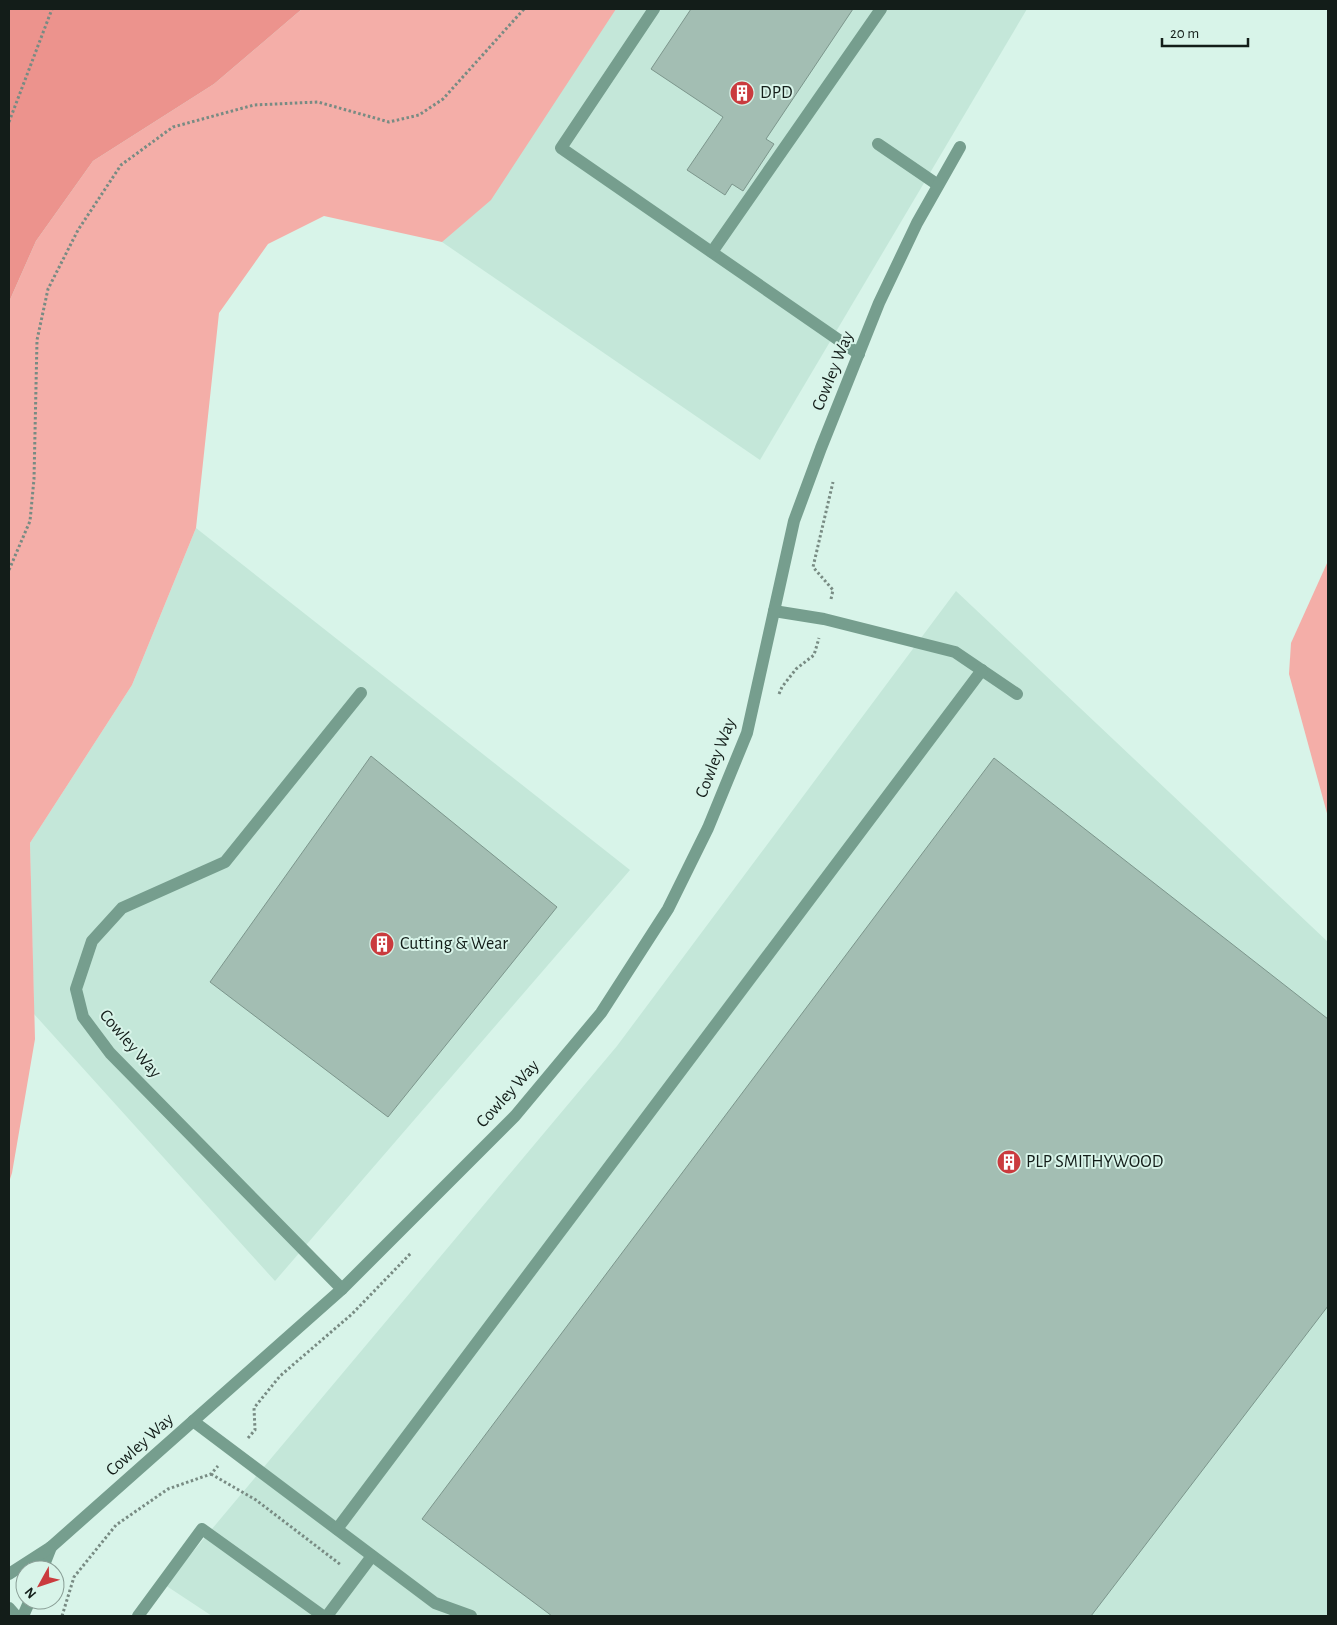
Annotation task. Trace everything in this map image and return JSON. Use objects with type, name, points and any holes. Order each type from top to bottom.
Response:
[{"type":"street","points":[[654,9],[561,148],[859,354]]},
{"type":"street","points":[[712,252],[881,9]]},
{"type":"street","points":[[878,144],[938,185]]},
{"type":"street","name":"Cowley Way","points":[[9,1574],[51,1547],[342,1289],[514,1116],[601,1013],[668,909],[708,828],[747,733],[794,520],[879,303],[917,224],[960,147]]},
{"type":"street","points":[[774,611],[824,619],[955,652],[1017,694]]},
{"type":"street","points":[[337,1529],[982,670]]},
{"type":"street","name":"Cowley Way","points":[[342,1289],[110,1053],[83,1017],[76,989],[92,941],[122,908],[225,862],[361,694]]},
{"type":"street","points":[[194,1421],[435,1604],[471,1616]]},
{"type":"street","points":[[138,1616],[202,1529],[325,1616],[372,1556]]},
{"type":"street","name":"Cowley Way","points":[[46,1560],[51,1547]]},
{"type":"street","points":[[9,1608],[16,1616]]},
{"type":"path","points":[[9,122],[52,9]]},
{"type":"path","points":[[9,570],[30,521],[34,479],[37,340],[48,289],[78,230],[121,165],[173,127],[254,105],[318,102],[389,122],[419,115],[443,99],[524,9]]},
{"type":"path","points":[[210,1474],[256,1500],[356,1577]]},
{"type":"path","points":[[62,1616],[74,1577],[116,1525],[168,1488]]},
{"type":"shaded area","points":[[9,9],[302,9],[214,84],[93,161],[36,241],[9,302]]},
{"type":"shaded area","points":[[302,9],[616,9],[491,200],[442,242],[324,216],[268,244],[219,313],[196,528],[132,685],[30,843],[35,1039],[9,1182],[9,302],[36,241],[93,161],[214,84]]},
{"type":"shaded area","points":[[604,9],[1027,9],[760,460],[442,242]]},
{"type":"shaded area","points":[[196,528],[630,870],[275,1281],[34,1014],[30,843],[132,685]]},
{"type":"shaded area","points":[[1328,561],[1328,817],[1289,674],[1291,643]]},
{"type":"shaded area","name":"PLP SMITHYWOOD","points":[[956,591],[1328,942],[1328,1616],[212,1616],[165,1585],[617,1046]]},
{"type":"building","name":"DPD","points":[[691,9],[853,9],[766,139],[774,144],[743,191],[732,184],[725,195],[687,170],[723,117],[651,69]]},
{"type":"building","name":"Cutting & Wear","points":[[371,756],[557,907],[388,1117],[210,982]]},
{"type":"building","name":"PLP SMITHYWOOD","points":[[994,758],[1328,1019],[1328,1306],[1091,1616],[552,1616],[422,1519]]},
{"type":"place","name":"DPD","points":[[742,93]]},
{"type":"place","name":"Cutting & Wear","points":[[382,944]]},
{"type":"place","name":"PLP SMITHYWOOD","points":[[1009,1162]]}]
